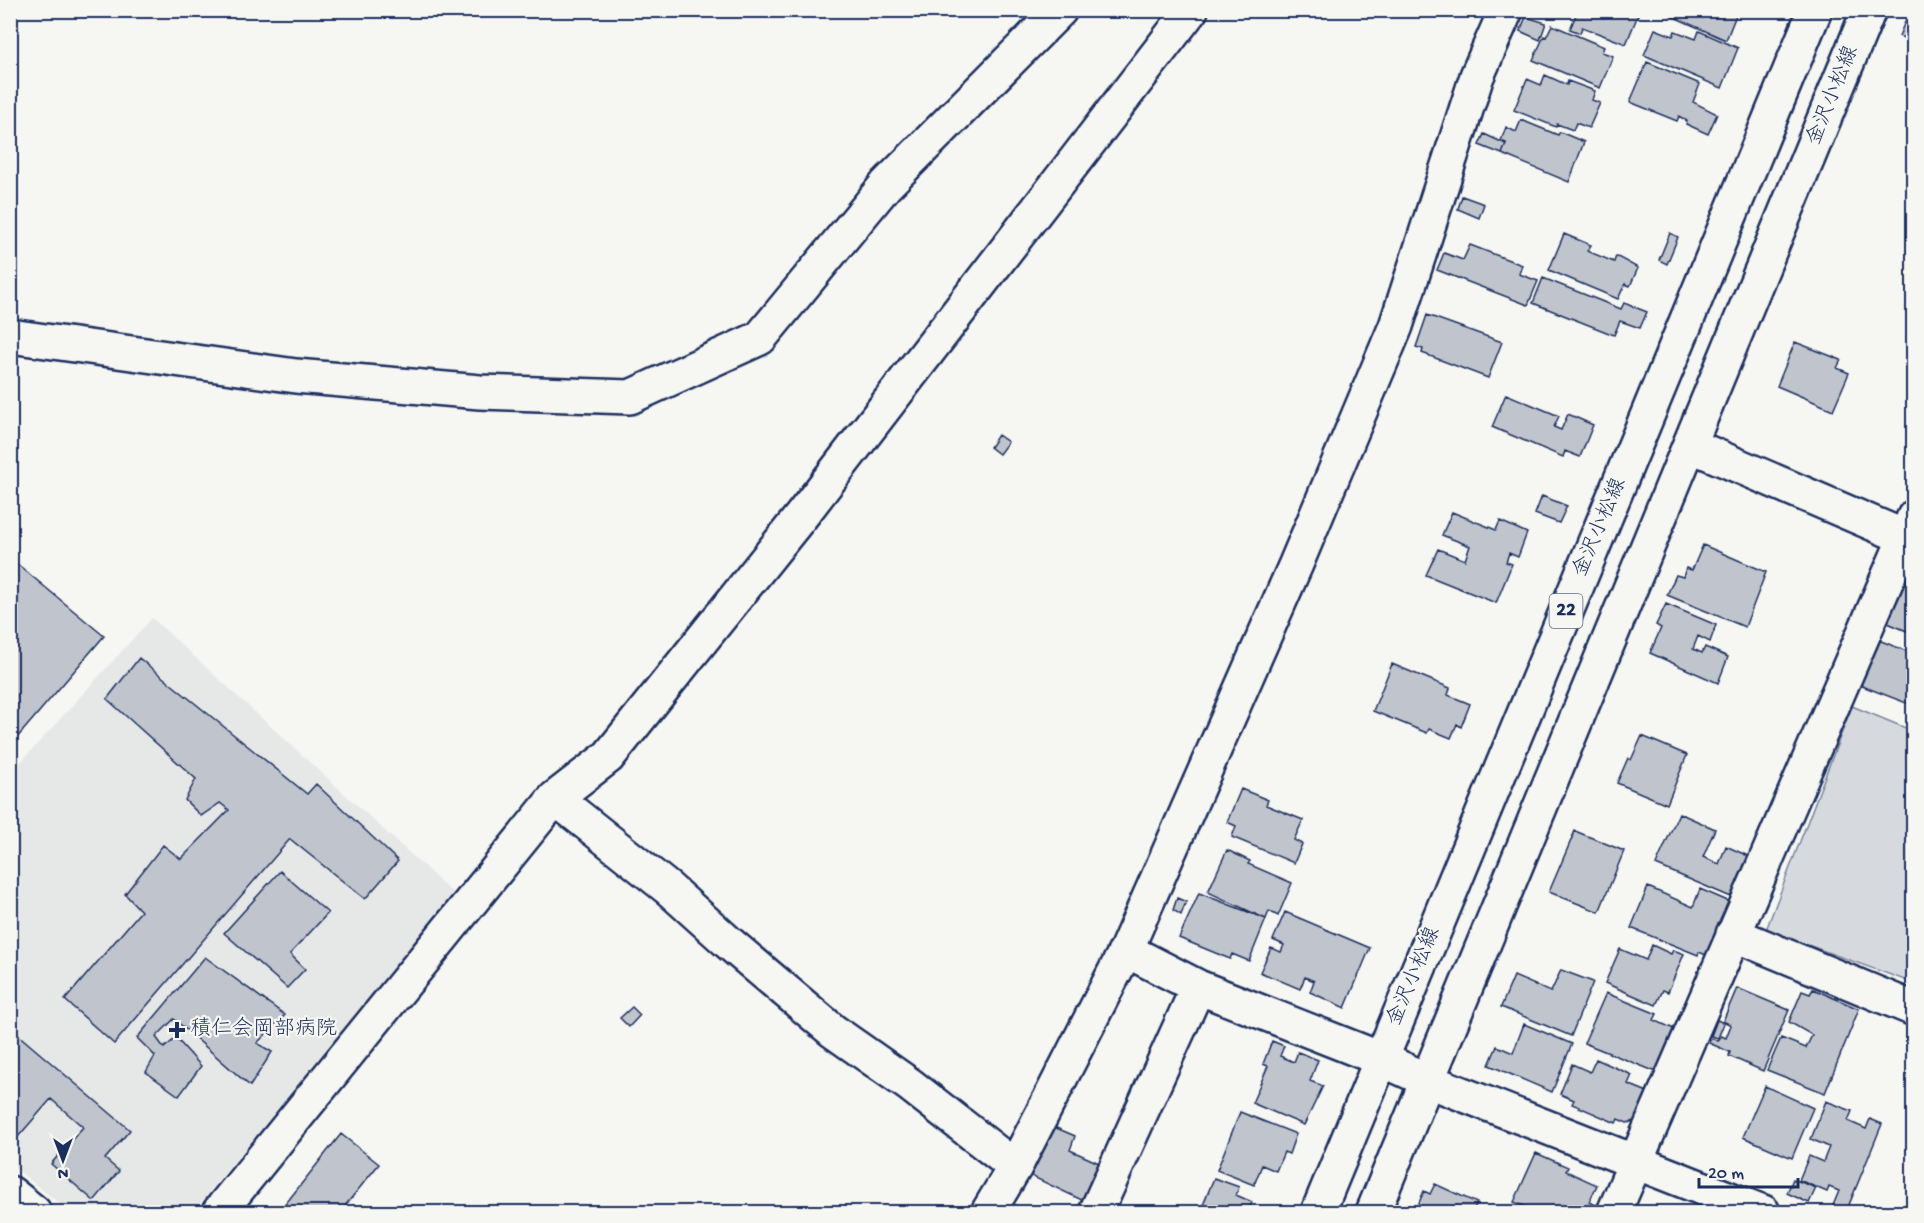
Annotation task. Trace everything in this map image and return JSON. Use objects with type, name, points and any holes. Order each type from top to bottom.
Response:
[{"type":"street","points":[[10,336],[296,376],[480,392],[630,397],[760,338],[886,185],[1060,10]]},
{"type":"street","points":[[219,1212],[555,798],[608,757],[802,515],[1191,10]]},
{"type":"street","points":[[988,1212],[1015,1167],[1126,950],[1296,564],[1396,326],[1478,76],[1506,10]]},
{"type":"street","name":"金沢小松線","points":[[1318,1212],[1815,10]]},
{"type":"street","name":"金沢小松線","points":[[1373,1212],[1869,10]]},
{"type":"street","points":[[1614,1212],[1733,934],[1911,531],[1690,445]]},
{"type":"street","points":[[555,798],[669,889],[834,1031],[910,1085],[1015,1167]]},
{"type":"street","points":[[1733,934],[1914,1009]]},
{"type":"street","points":[[1126,950],[1198,987],[1381,1059],[1429,1081],[1763,1212]]},
{"type":"street","points":[[1096,1212],[1198,987]]},
{"type":"street","points":[[10,1193],[34,1212]]},
{"type":"shaded area","name":"積仁会岡部病院","points":[[152,618],[454,894],[193,1212],[70,1212],[11,1165],[10,774]]},
{"type":"shaded area","points":[[1852,706],[1913,731],[1913,983],[1766,930]]},
{"type":"building","points":[[1578,10],[1640,10],[1626,44],[1582,27],[1580,33],[1570,29]]},
{"type":"building","points":[[1658,10],[1738,10],[1726,40]]},
{"type":"building","points":[[1910,10],[1914,10],[1914,42],[1899,36]]},
{"type":"building","points":[[1526,17],[1546,23],[1540,40],[1520,31]]},
{"type":"building","points":[[1552,25],[1604,47],[1602,52],[1613,56],[1600,88],[1533,60]]},
{"type":"building","points":[[1655,29],[1673,36],[1675,31],[1696,39],[1699,31],[1738,48],[1722,88],[1644,55]]},
{"type":"building","points":[[1647,62],[1700,84],[1693,102],[1717,114],[1708,134],[1686,124],[1687,121],[1679,116],[1677,121],[1630,102]]},
{"type":"building","points":[[1545,75],[1567,85],[1568,81],[1595,91],[1592,100],[1600,103],[1589,128],[1576,123],[1573,130],[1557,124],[1556,127],[1514,110],[1527,79],[1541,85]]},
{"type":"building","points":[[1521,120],[1558,135],[1560,132],[1584,142],[1569,182],[1502,154],[1506,143],[1501,141],[1506,127],[1516,132]]},
{"type":"building","points":[[1484,134],[1506,144],[1502,154],[1479,145]]},
{"type":"building","points":[[1462,196],[1484,204],[1479,218],[1458,209]]},
{"type":"building","points":[[1670,233],[1678,237],[1667,264],[1659,260]]},
{"type":"building","points":[[1564,234],[1591,245],[1587,251],[1614,262],[1616,256],[1638,268],[1630,286],[1625,284],[1618,299],[1549,270]]},
{"type":"building","points":[[1470,245],[1522,265],[1519,274],[1538,281],[1528,305],[1437,270],[1444,253],[1463,260]]},
{"type":"building","points":[[1543,278],[1621,309],[1624,303],[1647,312],[1640,328],[1620,321],[1614,335],[1533,303]]},
{"type":"building","points":[[1427,315],[1502,342],[1488,378],[1422,353],[1423,349],[1416,347]]},
{"type":"building","points":[[1795,342],[1841,360],[1837,368],[1849,373],[1833,410],[1777,386]]},
{"type":"building","points":[[1506,394],[1559,416],[1554,427],[1561,430],[1568,414],[1593,425],[1580,457],[1565,451],[1563,457],[1492,427]]},
{"type":"building","points":[[998,435],[1008,442],[999,454],[990,447]]},
{"type":"building","points":[[1542,496],[1567,506],[1559,523],[1535,514]]},
{"type":"building","points":[[1452,512],[1496,530],[1500,521],[1527,533],[1518,557],[1509,553],[1506,562],[1512,564],[1496,603],[1426,575],[1438,549],[1465,560],[1470,546],[1442,535]]},
{"type":"building","points":[[1703,545],[1766,572],[1745,627],[1667,595],[1676,575],[1683,577],[1686,568],[1692,570]]},
{"type":"building","points":[[16,563],[104,636],[10,746],[10,569]]},
{"type":"building","points":[[1914,576],[1914,634],[1883,621],[1893,597],[1898,599],[1905,581],[1910,583]]},
{"type":"building","points":[[1666,604],[1716,625],[1710,642],[1698,636],[1693,649],[1702,653],[1705,647],[1728,657],[1718,683],[1650,653],[1661,628],[1656,625]]},
{"type":"building","points":[[1876,639],[1914,654],[1912,659],[1914,706],[1857,684]]},
{"type":"building","points":[[139,658],[307,794],[316,784],[398,861],[365,899],[290,839],[114,1044],[65,1000],[141,911],[125,894],[163,845],[181,859],[229,810],[220,803],[201,816],[185,800],[196,779],[107,699]]},
{"type":"building","points":[[1392,664],[1450,688],[1448,695],[1470,704],[1461,727],[1457,724],[1451,738],[1429,729],[1427,733],[1373,711]]},
{"type":"building","points":[[1642,736],[1687,755],[1667,804],[1617,783],[1628,758],[1631,760]]},
{"type":"building","points":[[1241,789],[1268,800],[1266,805],[1303,820],[1294,840],[1302,844],[1294,863],[1232,837],[1236,826],[1227,822]]},
{"type":"building","points":[[1679,813],[1715,829],[1703,857],[1719,864],[1726,846],[1748,856],[1731,897],[1656,865]]},
{"type":"building","points":[[1575,831],[1624,851],[1599,912],[1549,892]]},
{"type":"building","points":[[1227,850],[1250,861],[1248,864],[1292,883],[1278,916],[1269,911],[1266,919],[1208,892]]},
{"type":"building","points":[[280,871],[328,913],[290,954],[305,969],[287,988],[224,933]]},
{"type":"building","points":[[1648,887],[1693,907],[1700,889],[1730,902],[1706,955],[1699,952],[1698,955],[1631,928]]},
{"type":"building","points":[[1199,893],[1266,919],[1249,961],[1232,954],[1230,959],[1179,938]]},
{"type":"building","points":[[1177,898],[1186,902],[1181,915],[1173,910]]},
{"type":"building","points":[[1285,912],[1370,948],[1345,1008],[1310,992],[1314,981],[1305,977],[1300,989],[1260,972],[1271,948],[1281,952],[1284,945],[1273,940]]},
{"type":"building","points":[[1652,945],[1671,954],[1673,950],[1684,954],[1668,992],[1663,990],[1656,1005],[1605,983],[1620,949],[1646,960]]},
{"type":"building","points":[[205,957],[285,1015],[257,1043],[272,1052],[250,1086],[174,1019],[156,1037],[164,1048],[176,1038],[201,1066],[179,1096],[146,1072],[155,1056],[137,1038]]},
{"type":"building","points":[[1561,970],[1593,982],[1571,1036],[1501,1007],[1514,976],[1551,992]]},
{"type":"building","points":[[1737,988],[1789,1010],[1763,1071],[1729,1056],[1730,1052],[1709,1043],[1711,1038],[1718,1041],[1721,1036],[1726,1038],[1731,1025],[1723,1021]]},
{"type":"building","points":[[1813,989],[1859,1009],[1825,1093],[1767,1070],[1781,1038],[1806,1048],[1812,1035],[1789,1022],[1802,991],[1810,994]]},
{"type":"building","points":[[1606,993],[1657,1014],[1654,1020],[1676,1030],[1659,1073],[1584,1043]]},
{"type":"building","points":[[632,1007],[640,1015],[629,1027],[620,1018]]},
{"type":"building","points":[[1717,1020],[1724,1023],[1718,1038],[1711,1036]]},
{"type":"building","points":[[1524,1024],[1572,1044],[1552,1092],[1489,1065],[1497,1046],[1513,1053]]},
{"type":"building","points":[[10,1028],[130,1130],[105,1159],[119,1171],[94,1201],[51,1164],[83,1127],[51,1099],[10,1146]]},
{"type":"building","points":[[1272,1041],[1284,1046],[1280,1056],[1294,1062],[1298,1052],[1318,1060],[1310,1081],[1323,1086],[1304,1125],[1252,1103],[1268,1066],[1263,1064]]},
{"type":"building","points":[[1596,1059],[1632,1075],[1628,1084],[1650,1093],[1638,1120],[1627,1123],[1618,1119],[1616,1123],[1572,1104],[1574,1100],[1560,1094],[1572,1064],[1590,1072]]},
{"type":"building","points":[[1765,1086],[1813,1108],[1792,1158],[1743,1137]]},
{"type":"building","points":[[1826,1101],[1852,1111],[1848,1121],[1866,1129],[1870,1119],[1882,1124],[1846,1212],[1832,1208],[1839,1191],[1829,1187],[1827,1192],[1799,1180],[1809,1156],[1823,1162],[1829,1147],[1811,1139]]},
{"type":"building","points":[[1240,1112],[1296,1134],[1289,1154],[1284,1152],[1276,1171],[1262,1165],[1254,1185],[1217,1170]]},
{"type":"building","points":[[1054,1127],[1075,1136],[1070,1150],[1101,1164],[1086,1202],[1031,1176]]},
{"type":"building","points":[[341,1134],[379,1164],[340,1212],[279,1212]]},
{"type":"building","points":[[1536,1153],[1568,1167],[1566,1171],[1597,1185],[1589,1202],[1606,1209],[1604,1212],[1538,1212],[1514,1202]]},
{"type":"building","points":[[1214,1178],[1239,1187],[1236,1195],[1252,1202],[1248,1212],[1201,1210]]},
{"type":"building","points":[[1793,1179],[1816,1188],[1809,1203],[1787,1193]]},
{"type":"building","points":[[1435,1184],[1477,1203],[1472,1212],[1415,1212],[1424,1191],[1430,1194]]},
{"type":"place","name":"積仁会岡部病院","points":[[177,1030]]}]
